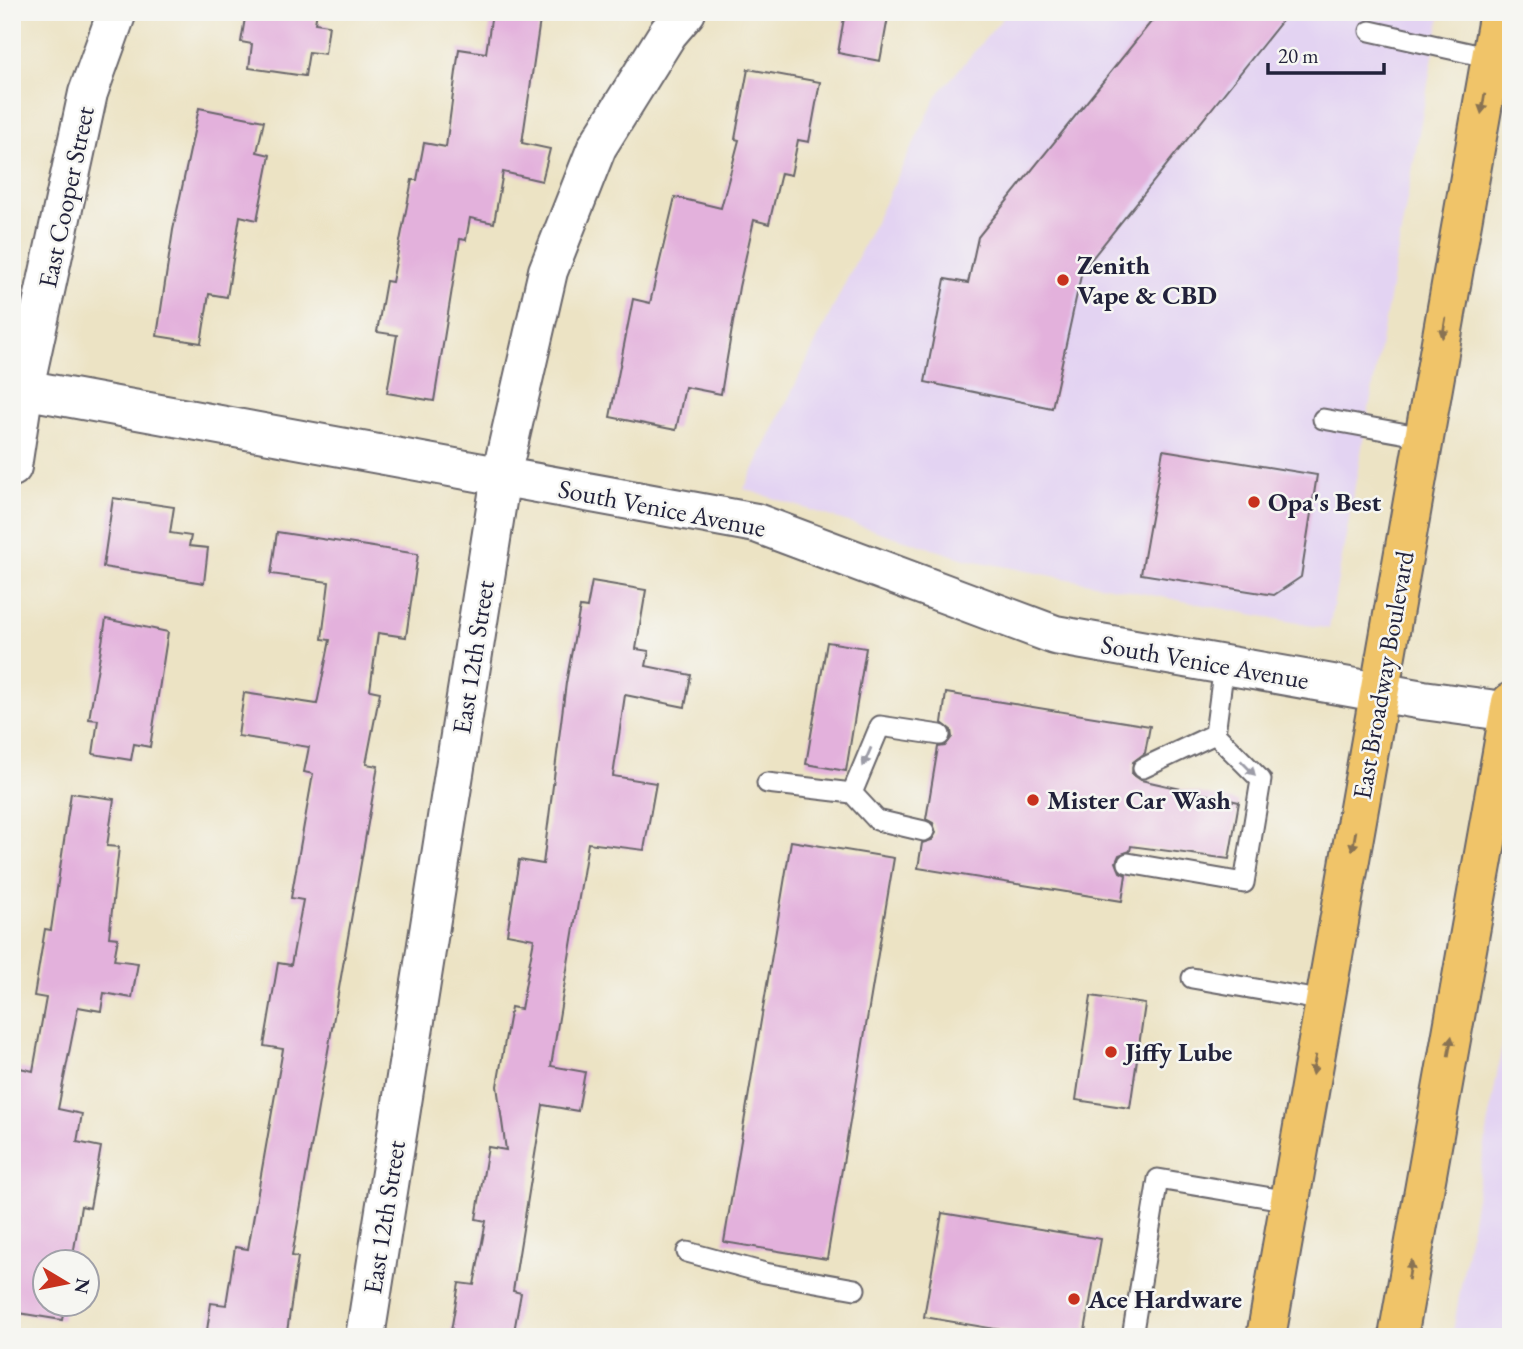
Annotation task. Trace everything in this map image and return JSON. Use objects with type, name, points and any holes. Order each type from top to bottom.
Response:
[{"type":"main road","name":"East Broadway Boulevard","points":[[1266,1337],[1424,437],[1501,62],[1499,12]]},
{"type":"main road","points":[[1398,1337],[1510,710]]},
{"type":"street","name":"East Cooper Street","points":[[12,467],[18,388],[88,93],[117,12]]},
{"type":"street","name":"East 12th Street","points":[[365,1337],[501,476],[548,271],[597,147],[668,33],[686,12]]},
{"type":"street","name":"South Venice Avenue","points":[[18,388],[756,523],[1055,635],[1380,692],[1510,710]]},
{"type":"lane","points":[[1370,31],[1501,62]]},
{"type":"lane","points":[[1323,419],[1424,437]]},
{"type":"lane","points":[[1215,734],[1224,665]]},
{"type":"lane","points":[[852,793],[880,726],[940,735]]},
{"type":"lane","points":[[1143,768],[1215,734]]},
{"type":"lane","points":[[1128,863],[1244,883],[1261,780],[1215,734]]},
{"type":"lane","points":[[767,783],[852,793],[877,820],[924,831]]},
{"type":"lane","points":[[1192,978],[1325,1001]]},
{"type":"lane","points":[[1132,1337],[1158,1179],[1290,1201]]},
{"type":"lane","points":[[687,1252],[765,1272],[855,1289]]},
{"type":"shaded area","points":[[1008,12],[1441,12],[1329,629],[965,559],[744,489],[938,94]]},
{"type":"shaded area","points":[[1511,992],[1511,1337],[1452,1337]]},
{"type":"building","points":[[246,12],[317,12],[315,23],[329,25],[325,54],[309,52],[305,76],[249,68],[252,44],[241,42]]},
{"type":"building","points":[[845,12],[889,12],[880,61],[838,53]]},
{"type":"building","points":[[1159,12],[1289,12],[1082,271],[1052,408],[925,382],[945,279],[968,283],[978,237]]},
{"type":"building","points":[[492,13],[540,20],[522,143],[550,149],[542,181],[503,172],[494,223],[470,218],[466,240],[460,239],[434,401],[387,393],[397,335],[377,332],[386,281],[392,282],[412,180],[417,180],[424,143],[446,147],[459,49],[486,53]]},
{"type":"building","points":[[748,69],[820,82],[809,142],[798,140],[791,175],[781,173],[769,224],[754,220],[739,287],[721,394],[685,387],[676,430],[610,417],[633,299],[650,303],[675,197],[721,208],[739,140],[735,139]]},
{"type":"building","points":[[199,108],[264,121],[257,152],[270,155],[257,220],[240,216],[227,297],[209,294],[201,343],[157,336],[173,230]]},
{"type":"building","points":[[1163,450],[1317,475],[1301,577],[1274,595],[1141,574]]},
{"type":"building","points":[[113,498],[174,507],[170,533],[191,536],[189,546],[208,548],[204,583],[103,567]]},
{"type":"building","points":[[277,532],[418,554],[406,637],[378,633],[370,690],[380,692],[366,764],[378,766],[292,1256],[298,1257],[287,1332],[273,1330],[272,1337],[206,1337],[211,1303],[226,1305],[235,1247],[248,1249],[283,1049],[264,1046],[278,963],[291,965],[303,900],[291,898],[313,774],[304,772],[309,747],[238,736],[244,693],[317,704],[330,640],[322,639],[329,582],[271,574]]},
{"type":"building","points":[[592,581],[646,590],[636,649],[649,651],[646,666],[691,675],[685,707],[625,695],[613,776],[656,783],[644,850],[588,843],[551,1066],[585,1072],[578,1111],[543,1105],[513,1291],[521,1293],[513,1337],[450,1337],[459,1283],[474,1285],[486,1221],[476,1219],[488,1147],[506,1150],[497,1086],[511,1007],[521,1009],[534,939],[507,934],[519,860],[543,864],[566,683],[580,607],[587,608]]},
{"type":"building","points":[[106,619],[168,632],[150,747],[134,744],[131,760],[93,754],[98,720],[89,719]]},
{"type":"building","points":[[827,642],[866,648],[846,771],[806,764]]},
{"type":"building","name":"Mister Car Wash","points":[[946,693],[1150,726],[1145,753],[1133,762],[1132,774],[1141,780],[1239,802],[1229,859],[1131,846],[1130,851],[1119,855],[1116,862],[1120,872],[1126,875],[1122,901],[918,868],[922,843],[932,840],[936,833],[933,823],[926,819],[938,747],[945,746],[952,737],[951,730],[942,723]]},
{"type":"building","points":[[71,793],[114,799],[107,846],[119,847],[109,937],[118,938],[114,960],[138,963],[132,998],[104,993],[101,1011],[78,1007],[58,1109],[82,1114],[77,1142],[101,1147],[90,1208],[81,1206],[74,1248],[32,1248],[32,1315],[12,1312],[12,1107],[20,1068],[33,1071],[46,998],[34,996],[45,929],[51,930]]},
{"type":"building","points":[[791,841],[894,858],[827,1259],[724,1242]]},
{"type":"building","name":"Jiffy Lube","points":[[1091,996],[1145,1004],[1130,1108],[1076,1100]]},
{"type":"building","points":[[942,1213],[1101,1239],[1084,1337],[1043,1337],[924,1317]]},
{"type":"place","name":"Zenith Vape & CBD","points":[[1063,280]]},
{"type":"place","name":"Opa's Best","points":[[1254,502]]},
{"type":"place","name":"Mister Car Wash","points":[[1033,800]]},
{"type":"place","name":"Jiffy Lube","points":[[1111,1052]]},
{"type":"place","name":"Ace Hardware","points":[[1074,1299]]}]
